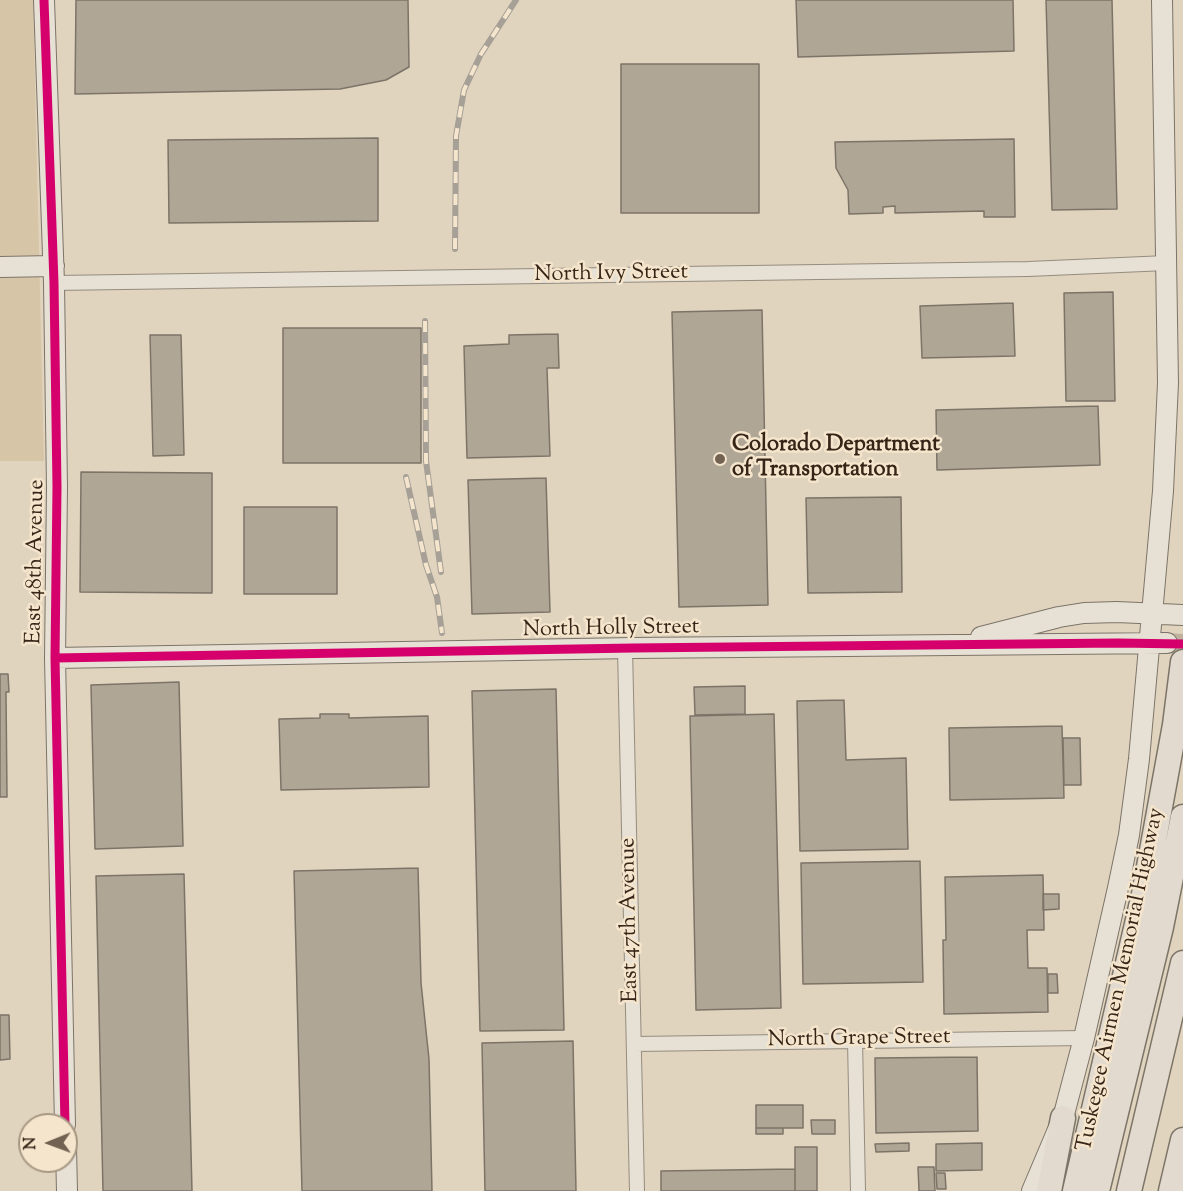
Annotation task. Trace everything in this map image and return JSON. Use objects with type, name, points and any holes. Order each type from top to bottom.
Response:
[{"type":"highway","name":"Tuskegee Airmen Memorial Highway","points":[[1075,1191],[1157,829],[1175,725],[1182,668]]},
{"type":"highway","points":[[1097,1191],[1161,927],[1183,817]]},
{"type":"highway","points":[[1129,1191],[1183,963]]},
{"type":"highway","points":[[1085,1191],[1127,969]]},
{"type":"highway","points":[[1144,1191],[1183,1020]]},
{"type":"highway","points":[[1049,1191],[1064,1118]]},
{"type":"highway","points":[[1170,1191],[1183,1140]]},
{"type":"street","name":"East 48th Avenue","points":[[44,0],[54,274],[57,487],[55,658],[65,1113]]},
{"type":"street","points":[[1032,1191],[1064,1118],[1084,1038],[1128,835],[1141,734],[1158,643],[1152,613],[1166,441],[1168,383],[1162,0]]},
{"type":"street","name":"North Ivy Street","points":[[0,267],[54,274],[1028,269],[1167,263]]},
{"type":"street","name":"North Holly Street","points":[[949,645],[1072,615],[1152,613],[1183,615]]},
{"type":"street","name":"North Holly Street","points":[[55,658],[625,648],[1158,643]]},
{"type":"street","name":"East 47th Avenue","points":[[625,648],[637,1191]]},
{"type":"street","name":"North Grape Street","points":[[634,1044],[1084,1038]]},
{"type":"street","points":[[855,1040],[858,1191]]},
{"type":"street","points":[[67,1173],[67,1191]]},
{"type":"shaded area","points":[[0,0],[33,0],[44,461],[0,461]]},
{"type":"building","points":[[76,0],[408,0],[409,67],[386,80],[340,89],[75,94]]},
{"type":"building","points":[[796,0],[1013,0],[1014,51],[798,57]]},
{"type":"building","points":[[1046,0],[1112,0],[1117,209],[1052,210]]},
{"type":"building","points":[[621,64],[759,64],[759,213],[621,213]]},
{"type":"building","points":[[378,138],[378,221],[169,223],[168,140]]},
{"type":"building","points":[[1014,139],[1015,217],[984,217],[984,211],[895,213],[895,206],[883,207],[883,213],[849,214],[848,190],[836,168],[835,142]]},
{"type":"building","points":[[1113,292],[1115,401],[1066,401],[1064,293]]},
{"type":"building","points":[[1013,303],[1015,356],[922,358],[920,306]]},
{"type":"building","name":"Colorado Department of Transportation","points":[[762,310],[768,605],[679,607],[672,312]]},
{"type":"building","points":[[283,328],[421,328],[421,463],[283,463]]},
{"type":"building","points":[[558,334],[559,368],[547,368],[550,456],[467,458],[464,346],[509,344],[509,335]]},
{"type":"building","points":[[150,335],[181,335],[184,455],[153,456]]},
{"type":"building","points":[[1098,406],[1100,465],[937,470],[936,410]]},
{"type":"building","points":[[81,472],[212,473],[212,593],[80,592]]},
{"type":"building","points":[[546,478],[550,612],[472,614],[468,480]]},
{"type":"building","points":[[901,497],[902,592],[808,593],[806,498]]},
{"type":"building","points":[[244,507],[337,507],[337,594],[244,594]]},
{"type":"building","points":[[0,674],[8,674],[9,692],[6,692],[7,797],[0,797]]},
{"type":"building","points":[[179,682],[183,846],[95,849],[91,685]]},
{"type":"building","points":[[745,686],[745,714],[695,715],[694,687]]},
{"type":"building","points":[[556,689],[564,1030],[480,1031],[472,691]]},
{"type":"building","points":[[844,700],[846,760],[906,758],[908,849],[800,851],[797,701]]},
{"type":"building","points":[[320,714],[349,714],[349,718],[428,716],[429,787],[281,790],[279,719],[320,718]]},
{"type":"building","points":[[774,714],[781,1008],[696,1010],[690,716]]},
{"type":"building","points":[[1062,726],[1064,798],[950,800],[949,728]]},
{"type":"building","points":[[1063,738],[1080,738],[1081,785],[1064,785]]},
{"type":"building","points":[[920,861],[923,982],[803,984],[801,863]]},
{"type":"building","points":[[418,868],[421,983],[429,1059],[432,1191],[302,1191],[294,871]]},
{"type":"building","points":[[184,874],[192,1191],[103,1191],[96,876]]},
{"type":"building","points":[[1043,875],[1044,930],[1027,930],[1028,968],[1047,968],[1048,1012],[944,1014],[945,877]]},
{"type":"building","points":[[1043,894],[1059,894],[1059,909],[1043,910]]},
{"type":"building","points":[[1048,974],[1057,974],[1058,993],[1048,993]]},
{"type":"building","points":[[0,1015],[9,1015],[10,1059],[0,1060]]},
{"type":"building","points":[[573,1041],[576,1191],[485,1191],[482,1043]]},
{"type":"building","points":[[977,1057],[978,1131],[876,1133],[875,1058]]},
{"type":"building","points":[[756,1105],[803,1105],[803,1128],[756,1128]]},
{"type":"building","points":[[811,1120],[835,1120],[835,1134],[812,1134]]},
{"type":"building","points":[[756,1128],[783,1128],[783,1134],[756,1134]]},
{"type":"building","points":[[909,1143],[909,1151],[876,1152],[875,1144]]},
{"type":"building","points":[[982,1143],[982,1170],[936,1171],[936,1144]]},
{"type":"building","points":[[795,1147],[817,1147],[817,1191],[795,1191]]},
{"type":"building","points":[[918,1167],[934,1167],[935,1191],[919,1191]]},
{"type":"building","points":[[795,1169],[795,1191],[661,1191],[661,1171]]},
{"type":"building","points":[[936,1173],[945,1173],[946,1189],[937,1189]]},
{"type":"tunnel","points":[[1167,643],[1183,644]]},
{"type":"railway","points":[[455,249],[456,136],[464,90],[481,54],[516,0]]},
{"type":"railway","points":[[425,321],[426,461],[441,572]]},
{"type":"railway","points":[[406,477],[426,565],[437,597],[442,633]]},
{"type":"cycle path","points":[[44,0],[54,283],[57,487],[55,658],[65,1113]]},
{"type":"cycle path","points":[[55,658],[633,648],[1183,644]]},
{"type":"place","name":"Colorado Department of Transportation","points":[[720,459]]}]
